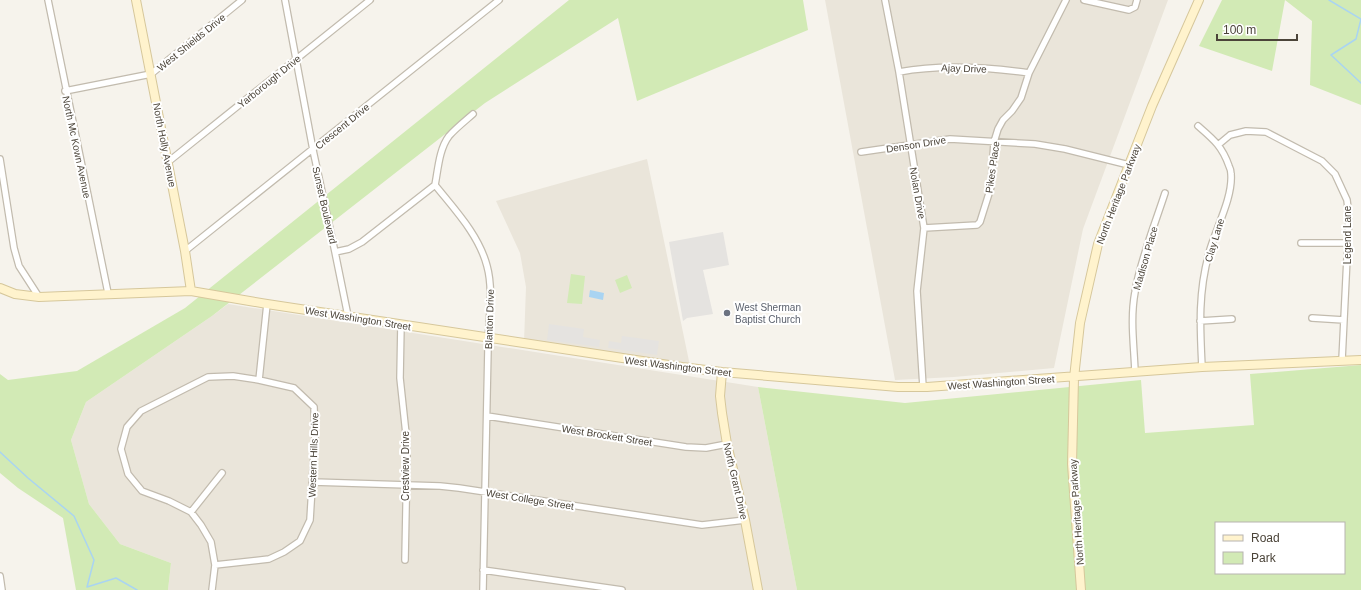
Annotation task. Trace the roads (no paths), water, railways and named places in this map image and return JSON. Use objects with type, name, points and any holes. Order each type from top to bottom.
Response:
[{"type":"street","name":"North Mc Kown Avenue","points":[[48,0],[65,91],[108,293]]},
{"type":"street","name":"North Holly Avenue","points":[[136,0],[185,250],[191,291]]},
{"type":"street","name":"West Shields Drive","points":[[65,91],[151,74],[242,0]]},
{"type":"street","name":"Sunset Boulevard","points":[[285,0],[313,150],[348,316]]},
{"type":"street","name":"Yarborough Drive","points":[[168,162],[370,0]]},
{"type":"street","name":"Crescent Drive","points":[[185,250],[313,150],[499,0]]},
{"type":"street","name":"Nolan Drive","points":[[885,0],[899,72],[924,228],[917,291],[923,387]]},
{"type":"street","name":"Pikes Place","points":[[924,228],[977,225],[980,222],[991,187],[994,142],[998,129],[1003,120],[1021,98],[1029,73],[1066,0]]},
{"type":"street","points":[[1084,0],[1129,10],[1135,7],[1137,0]]},
{"type":"street","name":"North Heritage Parkway","points":[[1081,590],[1072,464],[1074,378],[1080,323],[1098,244],[1152,106],[1199,0]]},
{"type":"street","name":"Ajay Drive","points":[[899,72],[919,68],[970,67],[1029,73]]},
{"type":"street","points":[[335,252],[349,249],[362,242],[435,185],[445,142],[449,136],[473,114]]},
{"type":"street","name":"Clay Lane","points":[[1198,126],[1218,145],[1224,153],[1231,174],[1230,192],[1209,252],[1201,284],[1200,321],[1202,367]]},
{"type":"street","name":"Legend Lane","points":[[1218,145],[1230,135],[1246,131],[1266,132],[1322,161],[1335,174],[1347,200],[1349,217],[1342,360]]},
{"type":"street","name":"Denson Drive","points":[[861,152],[950,139],[1035,144],[1065,148],[1129,165]]},
{"type":"street","points":[[0,159],[14,248],[19,266],[39,297]]},
{"type":"street","name":"Blanton Drive","points":[[435,185],[470,230],[477,242],[488,268],[490,281],[483,590]]},
{"type":"street","name":"Madison Place","points":[[1135,372],[1132,322],[1135,292],[1145,254],[1165,193]]},
{"type":"street","points":[[1301,244],[1348,243]]},
{"type":"street","name":"West Washington Street","points":[[0,288],[15,294],[39,297],[108,293],[191,291],[674,366],[872,386],[923,387],[1074,378],[1202,367],[1361,360]]},
{"type":"street","points":[[260,380],[267,304]]},
{"type":"street","points":[[1312,318],[1344,320]]},
{"type":"street","points":[[1200,321],[1232,320]]},
{"type":"street","name":"Crestview Drive","points":[[401,324],[400,378],[407,458],[404,560]]},
{"type":"street","name":"North Grant Drive","points":[[722,372],[720,396],[727,444],[745,520],[758,590]]},
{"type":"street","name":"Western Hills Drive","points":[[212,590],[215,565],[211,542],[191,512],[169,501],[142,491],[128,474],[121,449],[127,427],[141,411],[208,377],[233,376],[260,380],[294,388],[314,407],[315,437],[310,520],[300,540],[284,552],[268,559],[215,565]]},
{"type":"street","name":"West Brockett Street","points":[[487,416],[686,447],[706,448],[727,444]]},
{"type":"street","points":[[191,512],[222,473]]},
{"type":"street","name":"West College Street","points":[[313,482],[440,486],[702,525],[745,520]]},
{"type":"street","points":[[483,570],[622,590]]},
{"type":"street","points":[[0,576],[2,590]]},
{"type":"water","points":[[590,290],[604,293],[603,300],[589,297]]},
{"type":"waterway","points":[[1329,0],[1361,19],[1356,39],[1331,55],[1361,83]]},
{"type":"waterway","points":[[0,452],[28,478],[74,516],[94,560],[87,587],[116,578],[137,590]]},
{"type":"place","name":"West Sherman Baptist Church","points":[[727,313]]}]
